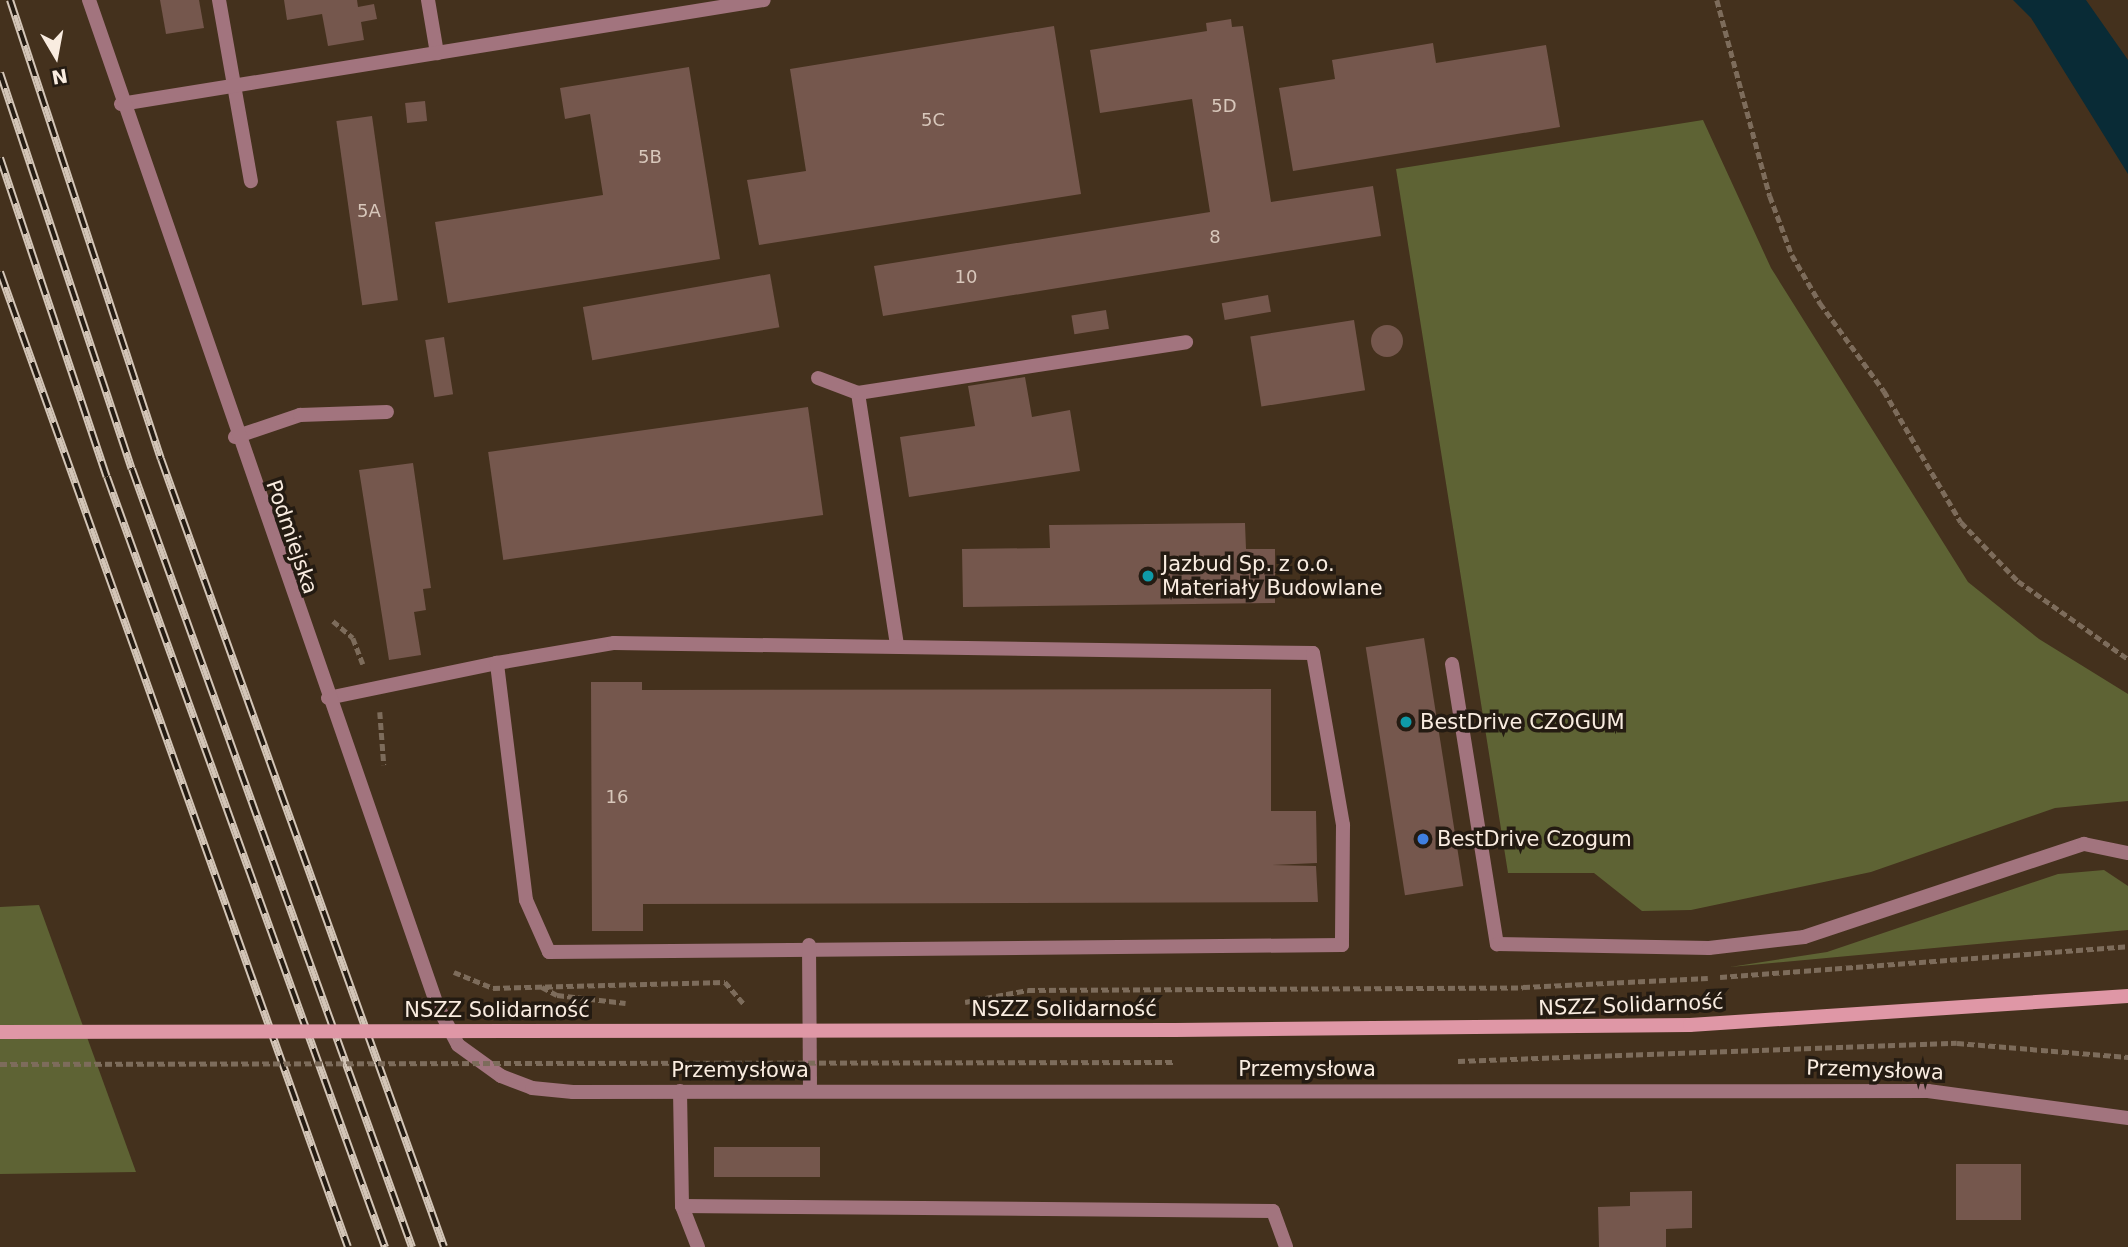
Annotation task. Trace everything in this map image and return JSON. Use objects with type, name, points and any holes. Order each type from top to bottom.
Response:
[{"type":"main road","name":"NSZZ Solidarność","points":[[0,1032],[1175,1030],[1690,1025],[2128,996]]},
{"type":"street","name":"Podmiejska","points":[[89,0],[121,104],[235,437],[436,1005],[458,1045],[489,1068]]},
{"type":"street","points":[[219,0],[251,181]]},
{"type":"street","points":[[428,0],[437,52]]},
{"type":"street","points":[[121,104],[764,0]]},
{"type":"street","points":[[818,378],[858,393],[1186,342]]},
{"type":"street","points":[[858,393],[897,644]]},
{"type":"street","points":[[235,437],[300,415],[387,412]]},
{"type":"street","points":[[327,698],[497,663],[614,643],[897,644],[1313,653],[1343,825],[1342,945],[809,946],[549,952],[526,900],[497,663]]},
{"type":"street","points":[[1452,664],[1497,944],[1709,948],[1804,937],[2084,844],[2128,853]]},
{"type":"street","points":[[809,946],[810,1091]]},
{"type":"street","name":"Przemysłowa","points":[[489,1068],[532,1088],[680,1091],[1928,1091],[2128,1118]]},
{"type":"street","points":[[680,1091],[681,1206],[698,1247]]},
{"type":"street","points":[[681,1206],[1273,1212],[1286,1247]]},
{"type":"path","points":[[1717,0],[1770,196],[1792,255],[1820,303],[1884,391],[1961,522],[2018,581],[2128,659]]},
{"type":"path","points":[[956,1005],[1028,990],[1536,986],[2128,946]]},
{"type":"path","points":[[542,987],[725,982],[752,1014]]},
{"type":"path","points":[[1449,1062],[1957,1043],[2128,1057]]},
{"type":"path","points":[[0,1065],[1188,1062]]},
{"type":"green space","points":[[1703,120],[1771,268],[1968,582],[2039,639],[2128,694],[2128,801],[2055,808],[1871,872],[1691,910],[1642,911],[1594,873],[1508,873],[1396,169]]},
{"type":"green space","points":[[2104,870],[2128,886],[2128,930],[1730,967],[1827,952],[2058,874]]},
{"type":"green space","points":[[39,905],[136,1172],[0,1174],[0,907]]},
{"type":"water","points":[[2013,0],[2086,0],[2128,60],[2128,174],[2031,18]]},
{"type":"building","points":[[160,0],[199,0],[204,28],[166,34]]},
{"type":"building","points":[[284,0],[357,0],[358,7],[374,4],[377,19],[361,22],[364,40],[328,46],[322,14],[287,20]]},
{"type":"building","points":[[1231,19],[1232,27],[1243,26],[1271,202],[1373,186],[1381,236],[883,316],[874,266],[1210,212],[1192,99],[1100,113],[1090,50],[1207,31],[1206,23]]},
{"type":"building","points":[[1054,26],[1081,194],[759,245],[747,180],[806,171],[790,69]]},
{"type":"building","points":[[1433,43],[1436,63],[1546,45],[1560,127],[1293,171],[1279,88],[1335,79],[1332,60]]},
{"type":"building","points":[[689,67],[720,259],[448,303],[435,222],[603,195],[590,114],[565,119],[560,88]]},
{"type":"building","points":[[425,101],[427,121],[407,123],[405,103]]},
{"type":"building","points":[[372,116],[398,300],[362,305],[336,121]]},
{"type":"building","points":[[770,274],[779,327],[592,360],[583,307]]},
{"type":"building","points":[[1268,295],[1271,312],[1225,320],[1222,303]]},
{"type":"building","points":[[1106,310],[1109,329],[1074,334],[1071,315]]},
{"type":"building","points":[[1354,320],[1365,390],[1261,407],[1250,336]]},
{"type":"building","points":[[1387,325],[1398,330],[1403,341],[1398,352],[1387,357],[1376,352],[1371,341],[1376,330]]},
{"type":"building","points":[[444,337],[453,394],[434,397],[425,340]]},
{"type":"building","points":[[1025,377],[1032,417],[1070,410],[1080,471],[909,497],[900,437],[975,426],[968,386]]},
{"type":"building","points":[[808,407],[823,515],[503,560],[488,452]]},
{"type":"building","points":[[413,463],[431,588],[423,589],[426,610],[414,612],[421,655],[389,660],[359,470]]},
{"type":"building","name":"Jazbud Sp. z o.o. Materiały Budowlane","points":[[1245,523],[1246,549],[1275,549],[1275,603],[963,607],[962,549],[1050,548],[1049,525]]},
{"type":"building","name":"BestDrive CZOGUM","points":[[1424,638],[1463,886],[1405,895],[1366,647]]},
{"type":"building","points":[[591,682],[642,682],[642,690],[1271,689],[1271,811],[1316,811],[1317,863],[1272,865],[1316,866],[1318,902],[643,904],[643,931],[592,931]]},
{"type":"building","points":[[714,1147],[820,1147],[820,1177],[714,1177]]},
{"type":"building","points":[[1956,1164],[2021,1164],[2021,1220],[1956,1220]]},
{"type":"building","points":[[1692,1191],[1692,1228],[1666,1229],[1666,1247],[1599,1247],[1598,1207],[1630,1206],[1630,1192]]},
{"type":"railway","points":[[10,0],[161,459],[444,1247]]},
{"type":"railway","points":[[0,73],[132,469],[412,1247]]},
{"type":"railway","points":[[0,158],[107,477],[385,1247]]},
{"type":"railway","points":[[0,272],[348,1247]]},
{"type":"place","name":"Jazbud Sp. z o.o. Materiały Budowlane","points":[[1148,576]]},
{"type":"place","name":"BestDrive CZOGUM","points":[[1406,722]]},
{"type":"place","name":"BestDrive Czogum","points":[[1423,839]]}]
